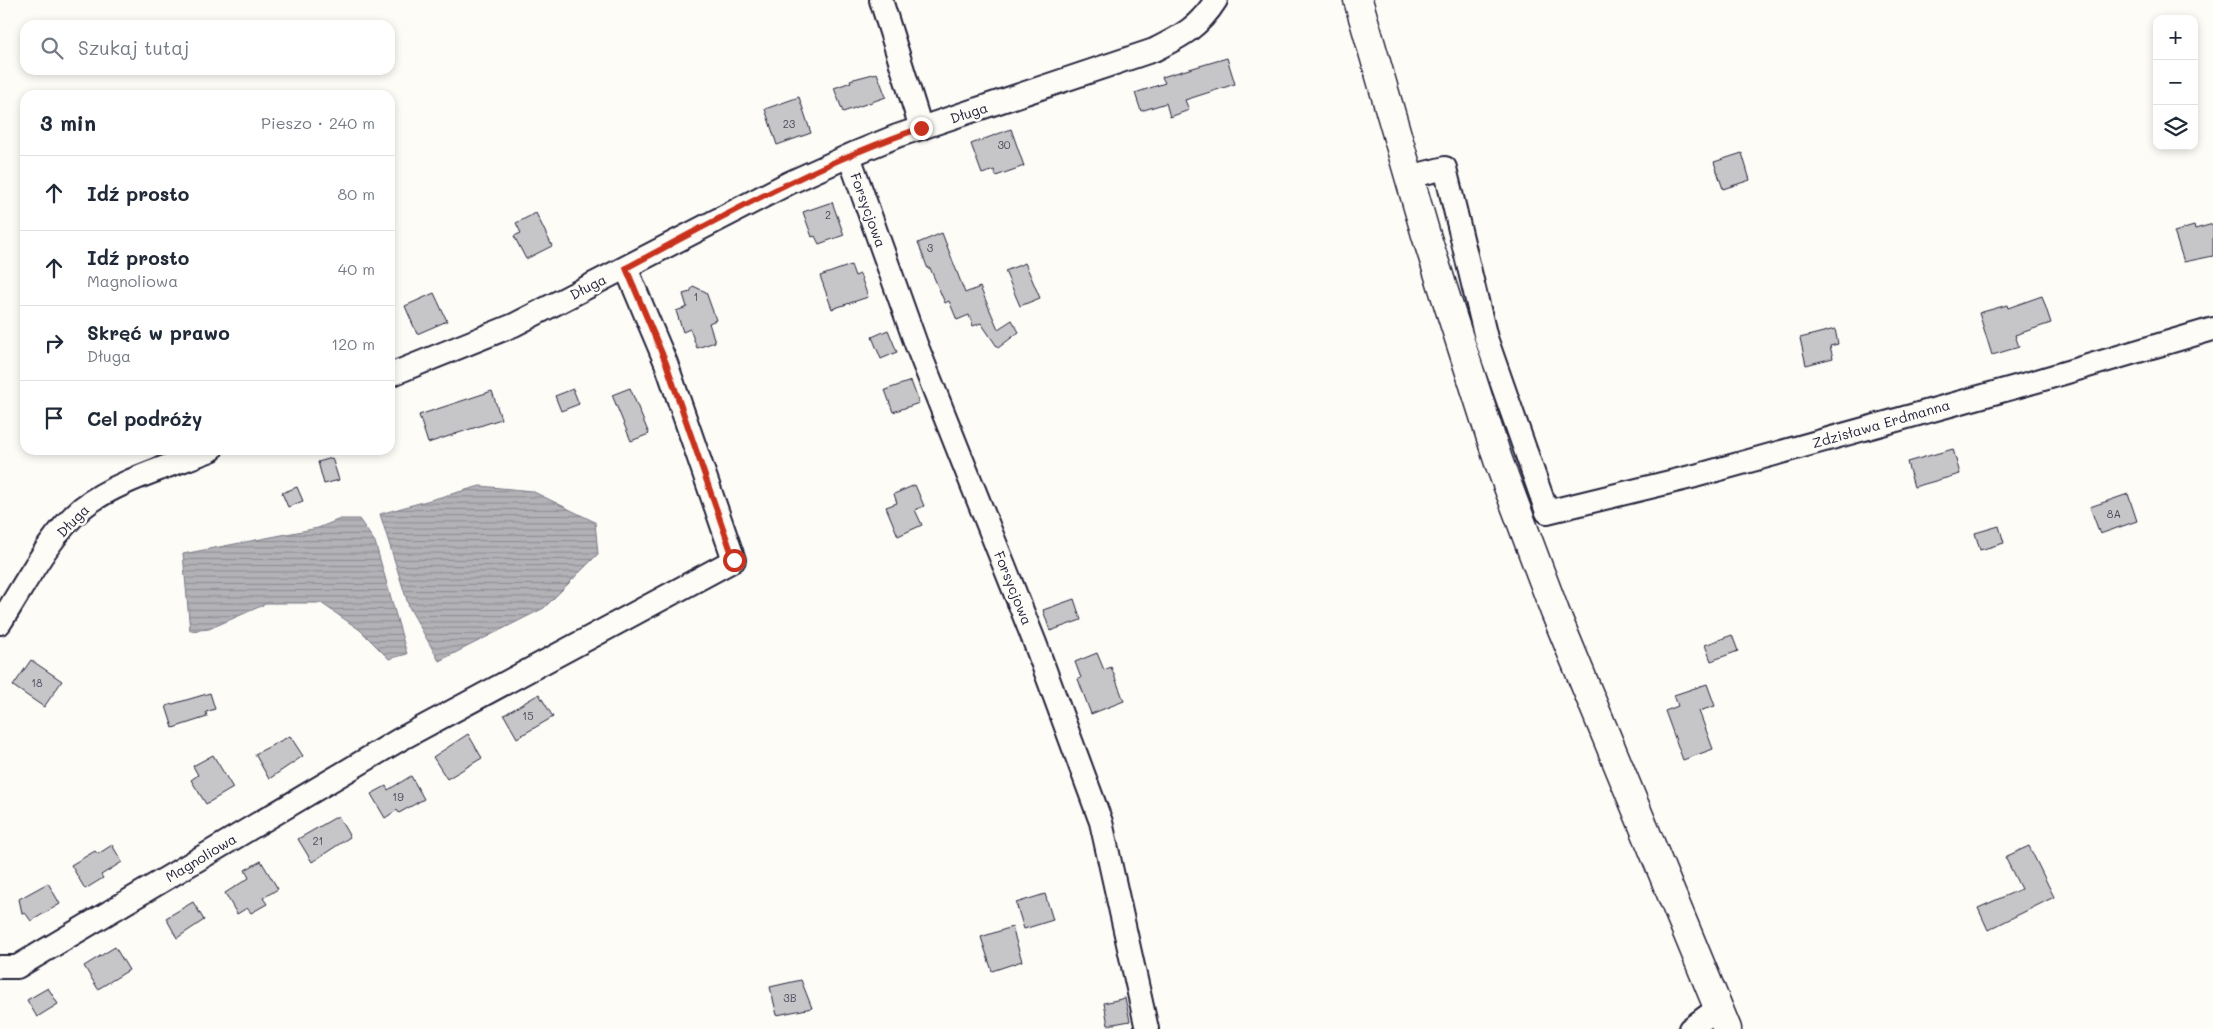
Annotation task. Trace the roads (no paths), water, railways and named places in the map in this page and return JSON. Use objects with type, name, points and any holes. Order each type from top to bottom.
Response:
[{"type":"main road","points":[[1358,0],[1409,178],[1498,460],[1555,612],[1722,1019]]},
{"type":"street","points":[[882,0],[921,128]]},
{"type":"street","name":"Długa","points":[[395,373],[514,325],[789,183],[849,156],[921,128],[1154,50],[1189,32],[1204,18],[1216,0]]},
{"type":"street","name":"Forsycjowa","points":[[849,156],[916,344],[1036,643],[1101,822],[1148,1029]]},
{"type":"street","name":"Zdzisława Erdmanna","points":[[1409,178],[1445,168],[1486,338],[1547,512],[1695,476],[2037,381],[2213,329]]},
{"type":"street","name":"Magnoliowa","points":[[0,967],[17,967],[399,740],[734,560],[666,363],[626,268]]},
{"type":"street","name":"Długa","points":[[0,623],[60,533],[83,508],[132,482],[199,455]]},
{"type":"street","points":[[1690,1029],[1722,1019]]}]
